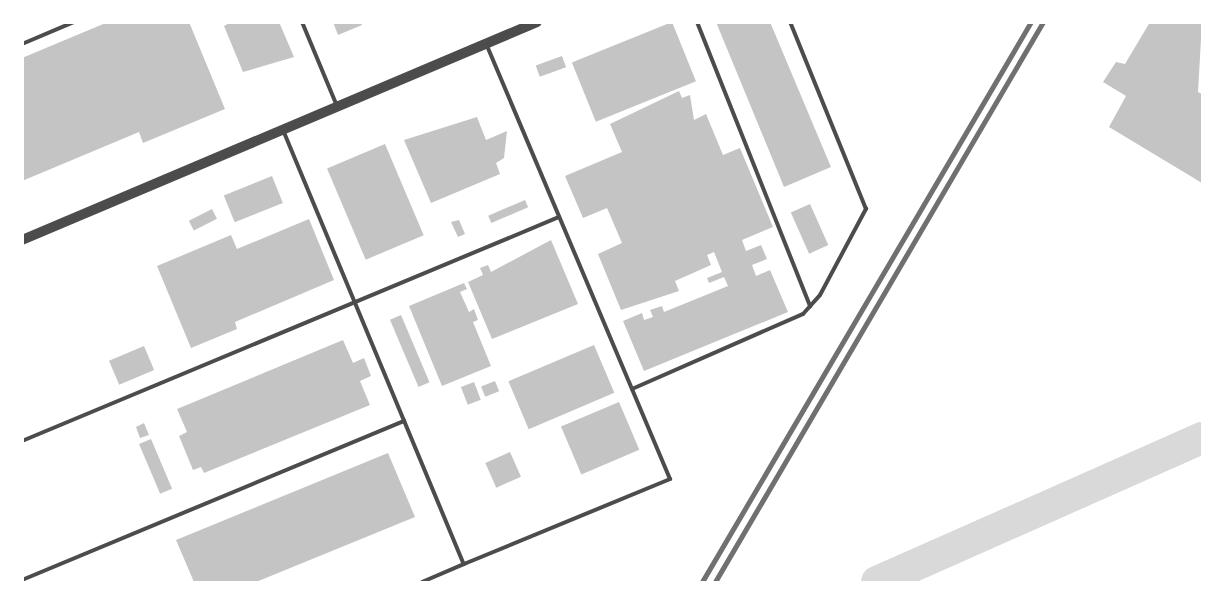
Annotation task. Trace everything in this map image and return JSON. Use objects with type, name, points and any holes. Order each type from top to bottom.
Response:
[{"type":"street","points":[[22,240],[537,22]]},
{"type":"lane","points":[[22,44],[74,22]]},
{"type":"lane","points":[[302,22],[337,106]]},
{"type":"lane","points":[[697,22],[810,306]]},
{"type":"lane","points":[[632,389],[803,314],[810,306],[866,209],[790,22]]},
{"type":"lane","points":[[422,582],[670,479],[486,44]]},
{"type":"lane","points":[[283,130],[464,564]]},
{"type":"lane","points":[[22,441],[559,217]]},
{"type":"lane","points":[[22,580],[404,421]]},
{"type":"building","points":[[108,22],[189,22],[225,109],[143,143],[139,132],[22,181],[22,58]]},
{"type":"building","points":[[231,22],[279,22],[294,57],[243,72],[224,26]]},
{"type":"building","points":[[333,22],[361,22],[362,25],[338,35]]},
{"type":"building","points":[[672,22],[696,81],[596,122],[572,62]]},
{"type":"building","points":[[716,22],[770,22],[831,167],[784,187]]},
{"type":"building","points":[[1150,22],[1202,22],[1198,92],[1202,94],[1202,183],[1109,127],[1126,96],[1103,82],[1116,62],[1125,64]]},
{"type":"building","points":[[562,56],[566,67],[540,77],[536,66]]},
{"type":"building","points":[[679,91],[682,98],[690,95],[694,120],[706,114],[723,155],[740,148],[773,227],[742,240],[746,251],[761,245],[767,259],[752,265],[756,276],[770,270],[788,312],[644,371],[623,321],[642,313],[644,320],[653,317],[650,310],[662,306],[664,312],[728,286],[724,277],[709,283],[707,278],[722,272],[714,252],[707,255],[711,265],[675,281],[679,291],[621,310],[598,254],[622,243],[607,208],[583,218],[565,176],[622,152],[610,124]]},
{"type":"building","points":[[477,117],[486,140],[507,131],[504,158],[496,163],[500,174],[431,203],[404,140]]},
{"type":"building","points":[[385,144],[424,235],[366,260],[327,169]]},
{"type":"building","points":[[272,176],[283,203],[235,222],[224,195]]},
{"type":"building","points":[[525,200],[528,207],[491,223],[488,216]]},
{"type":"building","points":[[810,204],[828,245],[809,254],[791,213]]},
{"type":"building","points":[[212,209],[217,219],[194,231],[189,221]]},
{"type":"building","points":[[309,219],[334,280],[235,322],[237,329],[191,348],[157,266],[231,235],[237,249]]},
{"type":"building","points":[[459,220],[465,234],[458,237],[451,222]]},
{"type":"building","points":[[551,240],[578,304],[492,339],[468,282],[483,275],[480,268],[488,265],[491,272]]},
{"type":"building","points":[[464,283],[467,289],[460,292],[469,312],[474,309],[478,320],[473,322],[491,366],[442,386],[409,306]]},
{"type":"building","points":[[401,315],[430,382],[418,387],[390,320]]},
{"type":"building","points":[[343,340],[353,363],[364,358],[371,376],[360,381],[370,405],[204,473],[201,467],[193,470],[179,436],[187,432],[177,409]]},
{"type":"building","points":[[594,345],[614,393],[529,429],[508,381]]},
{"type":"building","points":[[144,346],[154,370],[119,385],[109,361]]},
{"type":"building","points":[[495,381],[499,391],[485,397],[481,387]]},
{"type":"building","points":[[474,382],[481,400],[468,405],[461,387]]},
{"type":"building","points":[[619,402],[639,450],[581,474],[561,427]]},
{"type":"building","points":[[144,423],[149,435],[140,438],[136,427]]},
{"type":"building","points":[[151,439],[172,489],[160,494],[139,444]]},
{"type":"building","points":[[510,452],[521,477],[496,488],[485,463]]},
{"type":"building","points":[[388,453],[415,517],[256,582],[194,582],[176,540]]},
{"type":"waterway","points":[[877,582],[1202,438]]},
{"type":"railway","points":[[702,582],[1031,22]]},
{"type":"railway","points":[[715,582],[1043,22]]}]
